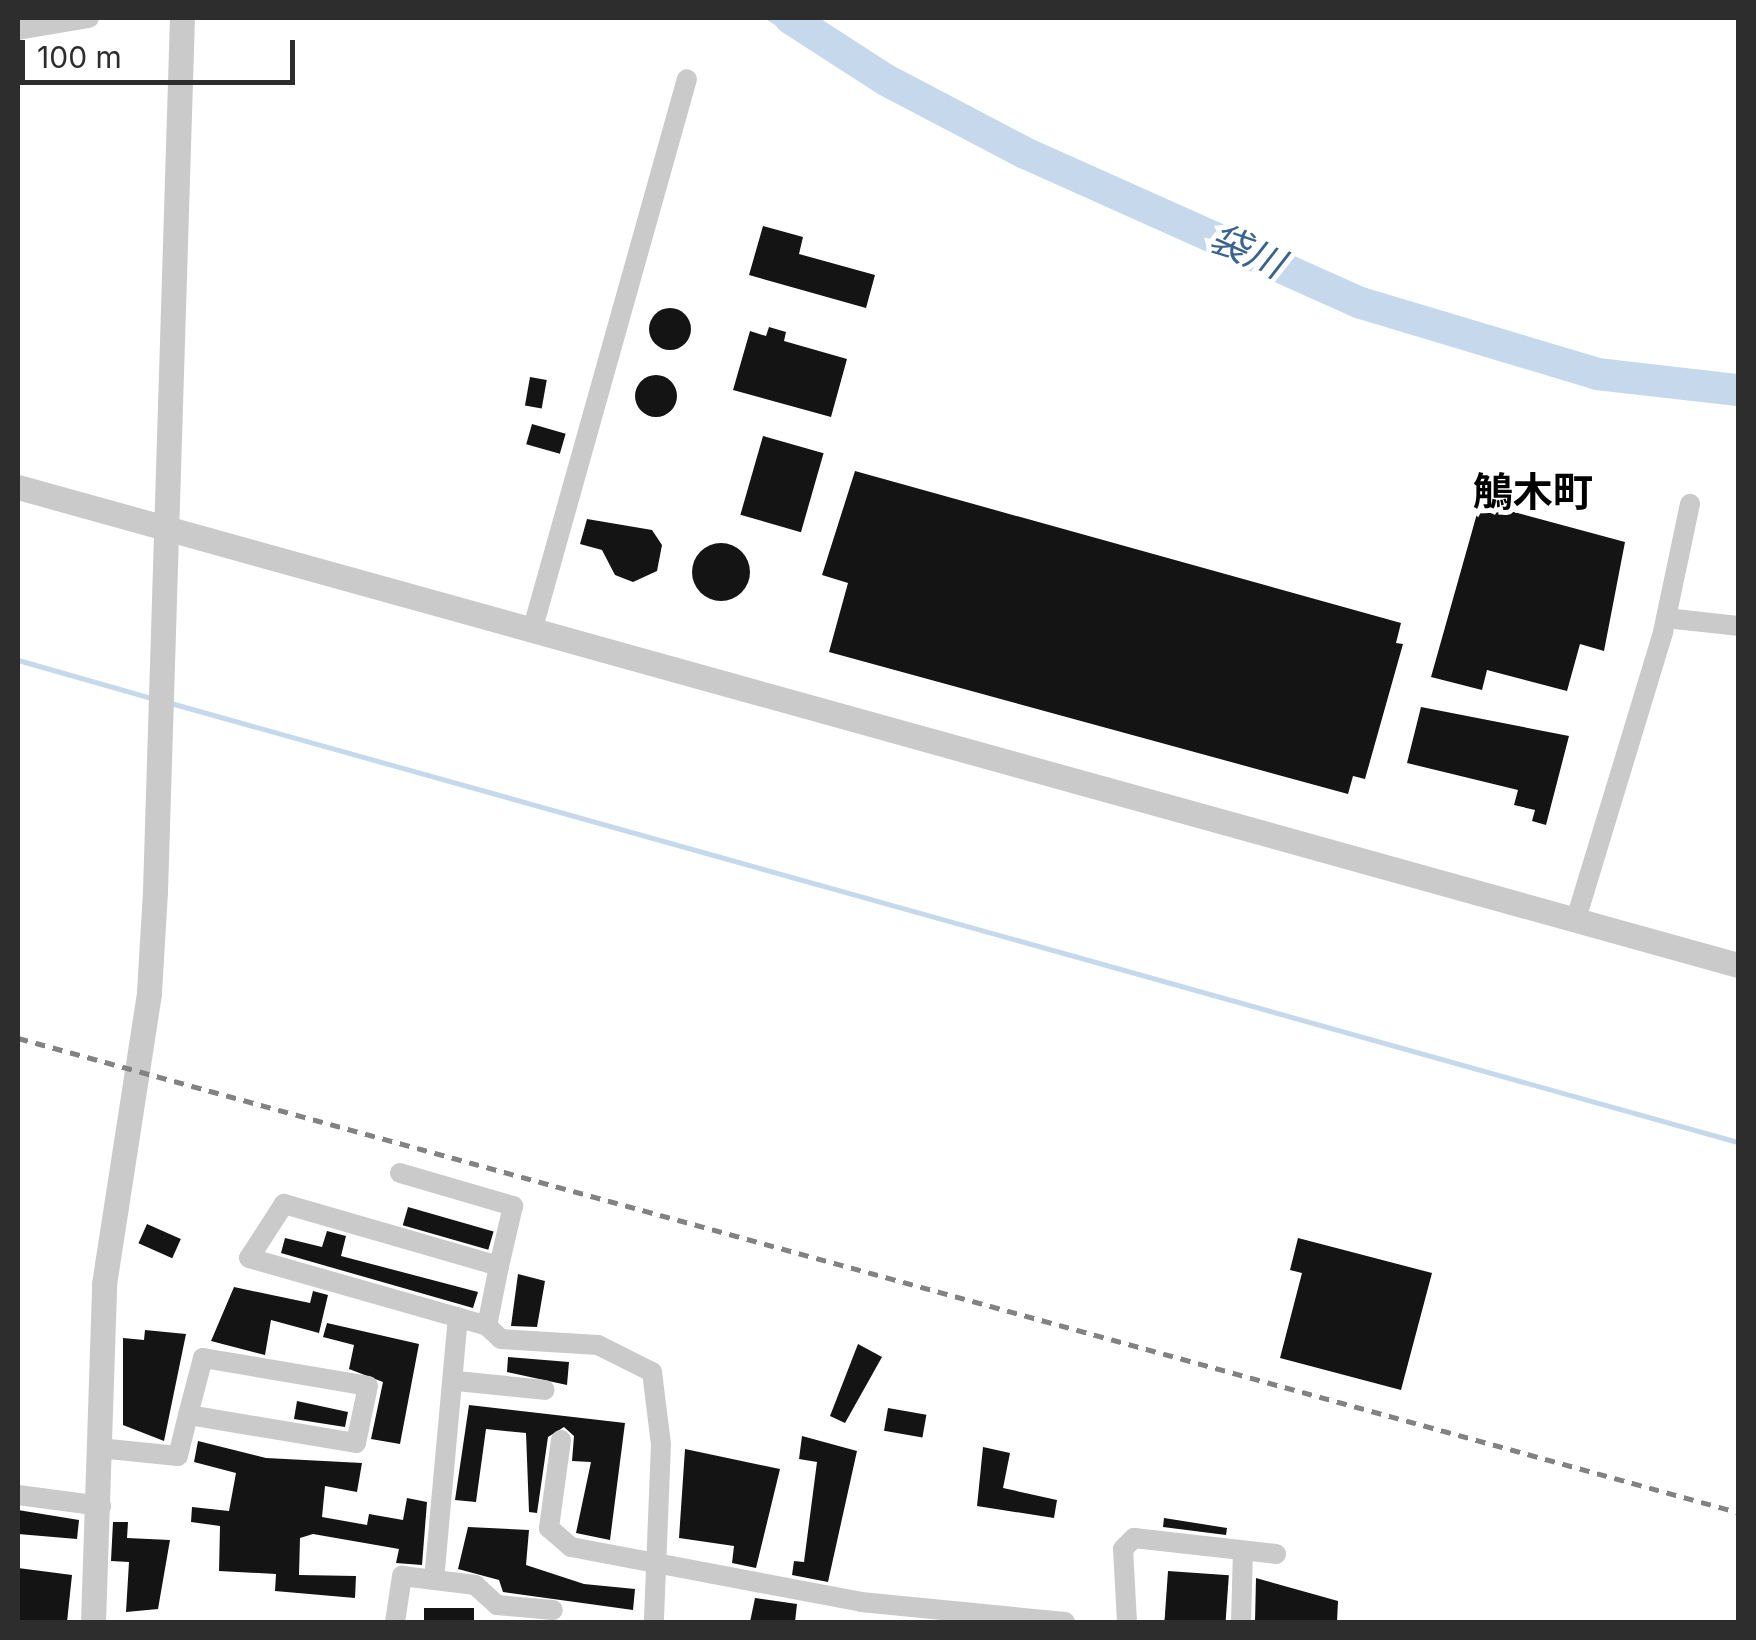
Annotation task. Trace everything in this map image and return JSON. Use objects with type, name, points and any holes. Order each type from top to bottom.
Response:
[{"type":"street","points":[[18,30],[89,18]]},
{"type":"street","points":[[93,1622],[101,1506],[104,1284],[149,992],[182,18]]},
{"type":"street","points":[[532,631],[687,79]]},
{"type":"street","points":[[18,487],[1738,965]]},
{"type":"street","points":[[1576,919],[1666,618],[1690,504]]},
{"type":"street","points":[[1666,618],[1738,626]]},
{"type":"street","points":[[400,1173],[513,1206],[487,1326]]},
{"type":"street","points":[[499,1266],[284,1204],[249,1258],[487,1326],[501,1339],[598,1345],[652,1372],[661,1444],[654,1622]]},
{"type":"street","points":[[434,1580],[457,1381],[458,1317]]},
{"type":"street","points":[[99,1448],[178,1456],[188,1415],[204,1358],[368,1386],[356,1443],[188,1415]]},
{"type":"street","points":[[457,1381],[545,1390]]},
{"type":"street","points":[[561,1440],[549,1528],[555,1540],[860,1612],[1066,1622]]},
{"type":"street","points":[[18,1495],[101,1506]]},
{"type":"street","points":[[1127,1622],[1123,1548],[1134,1538],[1276,1554]]},
{"type":"street","points":[[1241,1622],[1243,1550]]},
{"type":"street","points":[[395,1622],[402,1576],[475,1586],[497,1605],[553,1610]]},
{"type":"water","points":[[764,18],[808,18],[886,80],[812,48]]},
{"type":"building","points":[[763,226],[803,237],[799,254],[875,275],[866,308],[749,275]]},
{"type":"building","points":[[670,308],[685,314],[691,329],[685,344],[670,350],[655,344],[649,329],[655,314]]},
{"type":"building","points":[[769,327],[786,332],[784,341],[847,359],[831,417],[733,390],[750,331],[766,336]]},
{"type":"building","points":[[656,375],[671,381],[677,396],[671,411],[656,417],[641,411],[635,396],[641,381]]},
{"type":"building","points":[[530,377],[547,380],[542,409],[525,406]]},
{"type":"building","points":[[532,424],[566,434],[560,454],[526,444]]},
{"type":"building","points":[[763,436],[824,453],[801,532],[740,515]]},
{"type":"building","points":[[855,471],[1401,623],[1396,643],[1403,644],[1365,779],[1353,776],[1348,794],[829,652],[848,583],[822,575]]},
{"type":"building","points":[[1480,503],[1625,542],[1604,651],[1580,644],[1567,691],[1487,670],[1482,690],[1431,677]]},
{"type":"building","points":[[587,519],[652,530],[662,545],[657,571],[633,582],[615,575],[602,550],[580,544]]},
{"type":"building","points":[[721,543],[741,552],[750,572],[741,592],[721,601],[701,592],[692,572],[701,552]]},
{"type":"building","points":[[1421,707],[1569,736],[1546,825],[1532,821],[1535,810],[1514,805],[1518,790],[1407,763]]},
{"type":"building","points":[[408,1207],[494,1232],[488,1250],[403,1225]]},
{"type":"building","points":[[147,1224],[181,1239],[172,1258],[138,1243]]},
{"type":"building","points":[[327,1231],[346,1236],[341,1256],[478,1292],[473,1308],[281,1253],[285,1238],[322,1247]]},
{"type":"building","points":[[1298,1238],[1432,1273],[1401,1390],[1280,1358],[1302,1273],[1290,1270]]},
{"type":"building","points":[[518,1274],[545,1281],[537,1327],[511,1326]]},
{"type":"building","points":[[234,1287],[310,1303],[313,1291],[328,1295],[319,1333],[271,1320],[265,1355],[211,1341]]},
{"type":"building","points":[[327,1323],[419,1344],[400,1444],[371,1439],[383,1382],[349,1369],[354,1345],[323,1337]]},
{"type":"building","points":[[145,1330],[186,1334],[164,1441],[123,1425],[123,1338],[144,1340]]},
{"type":"building","points":[[858,1344],[882,1357],[845,1423],[830,1416]]},
{"type":"building","points":[[508,1357],[569,1362],[567,1385],[507,1372]]},
{"type":"building","points":[[297,1401],[348,1412],[345,1427],[294,1419]]},
{"type":"building","points":[[469,1405],[625,1423],[610,1540],[576,1533],[591,1462],[572,1461],[574,1436],[564,1427],[548,1437],[537,1513],[529,1512],[526,1433],[486,1429],[476,1502],[455,1500]]},
{"type":"building","points":[[888,1408],[926,1415],[922,1437],[884,1431]]},
{"type":"building","points":[[802,1436],[857,1451],[828,1582],[792,1575],[794,1561],[804,1562],[817,1462],[799,1459]]},
{"type":"building","points":[[198,1441],[266,1458],[362,1463],[357,1492],[325,1486],[322,1517],[367,1525],[369,1514],[403,1520],[407,1498],[427,1502],[422,1565],[396,1563],[399,1549],[313,1534],[300,1538],[299,1575],[356,1576],[355,1598],[275,1591],[276,1574],[219,1571],[220,1526],[191,1522],[192,1507],[229,1511],[236,1473],[194,1462]]},
{"type":"building","points":[[983,1447],[1010,1453],[1003,1488],[1057,1500],[1054,1518],[977,1506]]},
{"type":"building","points":[[685,1449],[780,1469],[756,1568],[732,1563],[734,1546],[679,1538]]},
{"type":"building","points":[[18,1510],[79,1520],[77,1539],[18,1534]]},
{"type":"building","points":[[1164,1518],[1227,1528],[1226,1535],[1163,1527]]},
{"type":"building","points":[[113,1522],[128,1522],[127,1538],[170,1540],[158,1609],[126,1612],[129,1562],[111,1561]]},
{"type":"building","points":[[468,1527],[529,1530],[526,1565],[584,1584],[635,1589],[633,1610],[503,1592],[499,1580],[458,1569]]},
{"type":"building","points":[[18,1568],[72,1575],[67,1622],[19,1622]]},
{"type":"building","points":[[1168,1571],[1229,1575],[1226,1622],[1164,1622]]},
{"type":"building","points":[[1256,1578],[1338,1601],[1337,1622],[1255,1622]]},
{"type":"building","points":[[755,1598],[797,1604],[795,1622],[750,1622]]},
{"type":"building","points":[[424,1608],[474,1608],[474,1622],[424,1622]]},
{"type":"waterway","name":"袋川","points":[[790,18],[886,80],[1025,153],[1361,303],[1597,374],[1738,390]]},
{"type":"waterway","points":[[18,660],[151,698]]},
{"type":"waterway","points":[[167,702],[1738,1142]]},
{"type":"railway","points":[[18,1038],[1738,1512]]},
{"type":"district","name":"鵤木町","points":[[1533,492]]}]
